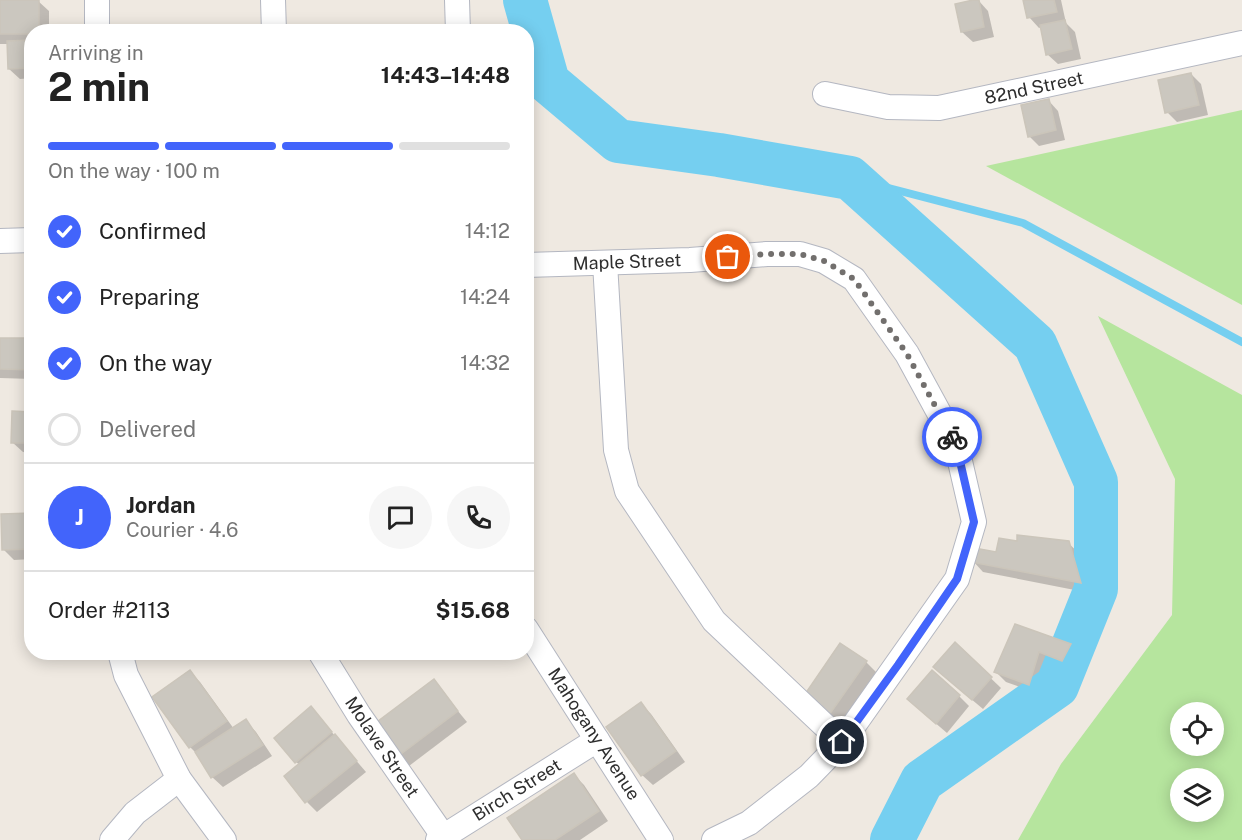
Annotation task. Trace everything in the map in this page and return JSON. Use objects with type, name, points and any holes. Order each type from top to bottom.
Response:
[{"type":"street","points":[[97,0],[97,24]]},
{"type":"street","points":[[273,0],[274,24]]},
{"type":"street","points":[[457,0],[458,24]]},
{"type":"street","name":"82nd Street","points":[[825,94],[888,107],[939,108],[1242,44]]},
{"type":"street","points":[[0,241],[24,240]]},
{"type":"street","name":"Maple Street","points":[[534,265],[690,260],[767,254],[800,254],[824,261],[854,279],[907,354],[956,444],[974,522],[957,579],[842,742],[809,776],[748,823],[714,840]]},
{"type":"street","points":[[605,263],[616,450],[627,491],[714,621],[842,742]]},
{"type":"street","name":"Mahogany Avenue","points":[[534,642],[661,840]]},
{"type":"street","points":[[122,660],[126,675],[179,779],[224,840]]},
{"type":"street","name":"Molave Street","points":[[325,660],[442,839]]},
{"type":"street","name":"Birch Street","points":[[442,839],[597,740]]},
{"type":"street","points":[[112,840],[135,813],[179,779]]},
{"type":"green space","points":[[1242,110],[1242,305],[986,166]]},
{"type":"green space","points":[[1098,316],[1242,395],[1242,840],[1018,840],[1061,764],[1172,615],[1175,479]]},
{"type":"building","points":[[0,0],[39,0],[39,24],[24,24],[24,34],[0,34]]},
{"type":"building","points":[[979,0],[984,27],[961,32],[955,4]]},
{"type":"building","points":[[1023,0],[1054,0],[1057,12],[1027,18]]},
{"type":"building","points":[[1065,20],[1072,49],[1046,55],[1040,25]]},
{"type":"building","points":[[24,40],[24,68],[8,69],[7,41]]},
{"type":"building","points":[[1191,73],[1199,105],[1165,113],[1158,80]]},
{"type":"building","points":[[1049,99],[1056,130],[1028,137],[1021,105]]},
{"type":"building","points":[[0,338],[24,338],[24,370],[0,369]]},
{"type":"building","points":[[12,411],[24,412],[24,443],[11,443]]},
{"type":"building","points":[[24,513],[24,549],[2,550],[1,514]]},
{"type":"building","points":[[1017,535],[1069,541],[1081,583],[971,562],[975,548],[996,552],[999,538],[1017,541]]},
{"type":"building","points":[[1015,624],[1071,644],[1062,661],[1039,652],[1029,685],[994,672]]},
{"type":"building","points":[[955,642],[992,677],[972,700],[933,667]]},
{"type":"building","points":[[840,643],[867,661],[827,718],[801,700]]},
{"type":"building","points":[[190,670],[227,721],[189,748],[152,697]]},
{"type":"building","points":[[932,670],[960,695],[936,724],[907,699]]},
{"type":"building","points":[[434,679],[458,711],[397,757],[373,725]]},
{"type":"building","points":[[641,702],[676,751],[641,776],[606,727]]},
{"type":"building","points":[[311,706],[332,732],[295,763],[274,738]]},
{"type":"building","points":[[246,719],[263,745],[211,778],[195,752]]},
{"type":"building","points":[[335,734],[357,761],[305,803],[284,776]]},
{"type":"building","points":[[574,773],[599,811],[555,840],[522,840],[507,818]]},
{"type":"waterway","points":[[525,0],[532,24]]},
{"type":"waterway","points":[[534,32],[548,82],[618,141],[719,155],[850,178],[1035,344],[1096,482],[1096,589],[1057,686],[922,781],[892,840]]},
{"type":"waterway","points":[[850,178],[1023,223],[1242,342]]},
{"type":"way so far","points":[[728,257],[800,254],[824,261],[854,279],[907,354],[952,437]]},
{"type":"route","points":[[842,742],[957,579],[974,522],[956,444],[952,437]]}]
